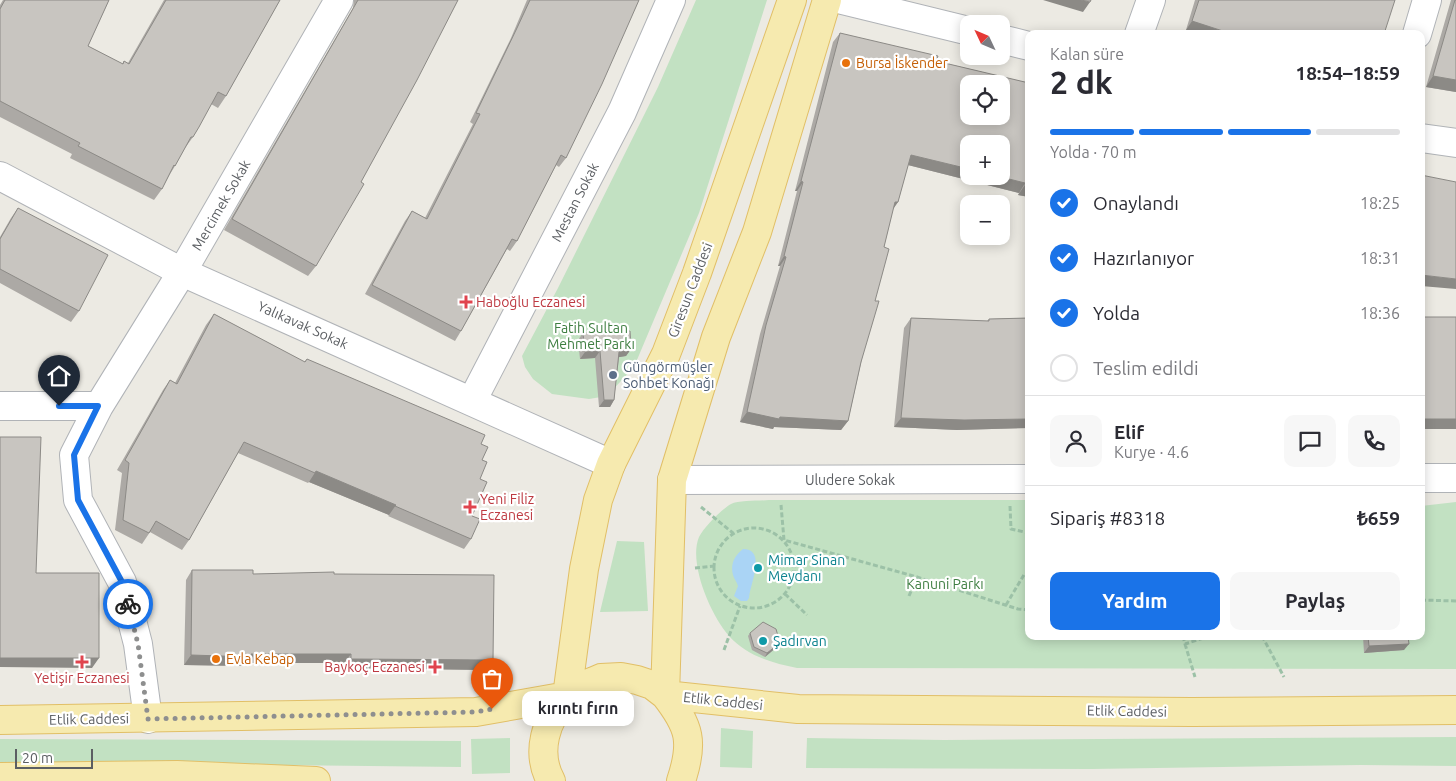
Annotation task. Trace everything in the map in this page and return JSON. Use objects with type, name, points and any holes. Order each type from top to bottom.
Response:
[{"type":"main road","name":"Giresun Caddesi","points":[[567,696],[584,569],[598,500],[611,464],[666,354],[698,273],[792,0]]},
{"type":"main road","points":[[681,781],[688,761],[686,730],[680,714],[665,695],[672,480],[716,337],[757,232],[827,0]]},
{"type":"main road","name":"Etlik Caddesi","points":[[0,720],[476,712],[567,696],[581,686],[601,678],[621,677],[652,685],[665,695],[798,709],[1192,712],[1456,710]]},
{"type":"main road","points":[[551,781],[543,765],[547,727],[558,706],[567,696]]},
{"type":"main road","points":[[0,777],[316,781]]},
{"type":"street","name":"Mercimek Sokak","points":[[148,719],[138,644],[122,582],[78,500],[74,455],[98,406],[182,272],[339,0]]},
{"type":"street","name":"Mestan Sokak","points":[[472,401],[622,112],[672,0]]},
{"type":"street","points":[[842,0],[960,29]]},
{"type":"street","points":[[1140,30],[1151,0]]},
{"type":"street","points":[[1417,30],[1427,0]]},
{"type":"street","points":[[1010,41],[1025,45]]},
{"type":"street","points":[[1425,139],[1456,143]]},
{"type":"street","name":"Yalıkavak Sokak","points":[[0,176],[182,272],[611,464]]},
{"type":"street","points":[[0,406],[98,406]]},
{"type":"street","points":[[1425,478],[1456,478]]},
{"type":"street","name":"Uludere Sokak","points":[[672,480],[1025,479]]},
{"type":"path","points":[[781,500],[784,540]]},
{"type":"path","points":[[1010,500],[1011,529],[1025,532]]},
{"type":"path","points":[[699,506],[733,533]]},
{"type":"path","points":[[755,527],[776,533],[784,540],[791,550],[794,567],[791,584],[785,594],[775,602],[764,607],[740,606],[729,600],[720,590],[715,578],[714,566],[717,553],[723,542],[733,533],[743,528],[755,527]]},
{"type":"path","points":[[784,540],[1025,609]]},
{"type":"path","points":[[687,568],[714,566]]},
{"type":"path","points":[[1006,605],[1025,573]]},
{"type":"path","points":[[909,596],[917,577]]},
{"type":"path","points":[[785,594],[806,615]]},
{"type":"path","points":[[1425,600],[1456,601]]},
{"type":"path","points":[[724,650],[740,606]]},
{"type":"path","points":[[1184,640],[1195,677]]},
{"type":"path","points":[[1185,644],[1198,640]]},
{"type":"path","points":[[1264,640],[1284,677]]},
{"type":"green space","name":"Fatih Sultan Mehmet Parkı","points":[[696,0],[767,0],[699,213],[634,367],[607,396],[589,399],[552,394],[533,379],[525,367],[522,356],[658,87]]},
{"type":"green space","name":"Kanuni Parkı","points":[[1025,500],[1025,640],[1425,640],[1425,506],[1456,502],[1456,669],[797,668],[788,666],[752,654],[729,636],[715,616],[703,589],[699,574],[696,548],[701,533],[709,523],[731,504],[744,501]]},
{"type":"green space","points":[[617,541],[644,542],[648,611],[600,612]]},
{"type":"green space","points":[[721,728],[753,731],[752,768],[720,767]]},
{"type":"green space","points":[[1456,737],[1456,766],[1361,765],[1091,769],[806,768],[807,738],[944,740]]},
{"type":"green space","points":[[510,738],[510,773],[472,774],[471,739]]},
{"type":"green space","points":[[0,739],[461,741],[461,767],[0,762]]},
{"type":"water","points":[[743,549],[750,551],[756,561],[747,601],[741,601],[734,596],[738,586],[732,571],[736,557]]},
{"type":"building","points":[[5,0],[109,0],[88,46],[123,64],[124,61],[129,64],[166,0],[280,0],[226,96],[218,92],[193,137],[191,137],[174,165],[162,189],[78,146],[80,143],[0,101],[0,9]]},
{"type":"building","points":[[358,0],[458,0],[361,182],[364,184],[316,266],[232,219]]},
{"type":"building","points":[[530,0],[639,0],[602,84],[566,158],[561,155],[517,241],[512,239],[461,331],[372,285],[412,211],[427,219],[480,114],[476,113]]},
{"type":"building","points":[[1199,0],[1395,0],[1385,30],[1220,30],[1192,21]]},
{"type":"building","points":[[1456,0],[1456,80],[1433,76]]},
{"type":"building","points":[[840,33],[938,56],[936,61],[995,75],[960,75],[960,125],[1010,125],[1010,79],[1025,82],[1025,183],[1010,179],[1010,135],[960,135],[960,167],[911,155],[898,202],[895,202],[884,247],[889,249],[875,301],[879,301],[861,362],[848,421],[780,417],[779,419],[747,412],[766,325],[786,257],[784,256],[803,182],[801,181]]},
{"type":"building","points":[[1425,176],[1456,182],[1456,279],[1425,275]]},
{"type":"building","points":[[18,208],[108,255],[79,311],[0,269],[0,239]]},
{"type":"building","points":[[214,314],[305,362],[307,359],[485,435],[481,444],[488,447],[482,460],[487,462],[480,479],[487,482],[472,516],[480,519],[471,539],[396,505],[244,442],[189,540],[156,521],[149,533],[123,520],[129,463],[125,460],[170,380],[177,384]]},
{"type":"building","points":[[1425,317],[1456,317],[1456,419],[1425,419]]},
{"type":"building","points":[[911,318],[989,321],[989,319],[1025,318],[1025,419],[901,418]]},
{"type":"building","points":[[615,329],[615,332],[630,331],[631,349],[619,352],[614,400],[604,400],[600,351],[585,352],[583,333]]},
{"type":"building","points":[[0,437],[41,437],[36,573],[99,573],[99,658],[0,658]]},
{"type":"building","points":[[192,570],[253,570],[253,574],[334,572],[334,574],[494,575],[493,660],[351,659],[351,654],[251,654],[251,657],[191,655]]},
{"type":"building","name":"Şadırvan","points":[[763,622],[776,629],[780,643],[767,653],[754,647],[750,633]]},
{"type":"building","points":[[1368,640],[1408,640],[1409,644],[1369,646]]},
{"type":"way so far","points":[[128,604],[138,644],[148,719],[476,712],[492,709]]},
{"type":"place","name":"Bursa İskender","points":[[846,63]]},
{"type":"place","name":"Haboğlu Eczanesi","points":[[466,302]]},
{"type":"place","name":"Güngörmüşler Sohbet Konağı","points":[[613,375]]},
{"type":"place","name":"Yeni Filiz Eczanesi","points":[[470,507]]},
{"type":"place","name":"Mimar Sinan Meydanı","points":[[758,568]]},
{"type":"place","name":"Şadırvan","points":[[763,641]]},
{"type":"place","name":"Evla Kebap","points":[[216,659]]},
{"type":"place","name":"Yetişir Eczanesi","points":[[82,662]]},
{"type":"place","name":"Baykoç Eczanesi","points":[[435,667]]},
{"type":"place","name":"kırıntı fırın","points":[[492,709]]},
{"type":"route","points":[[59,406],[98,406],[74,455],[78,500],[122,582],[128,604]]}]
